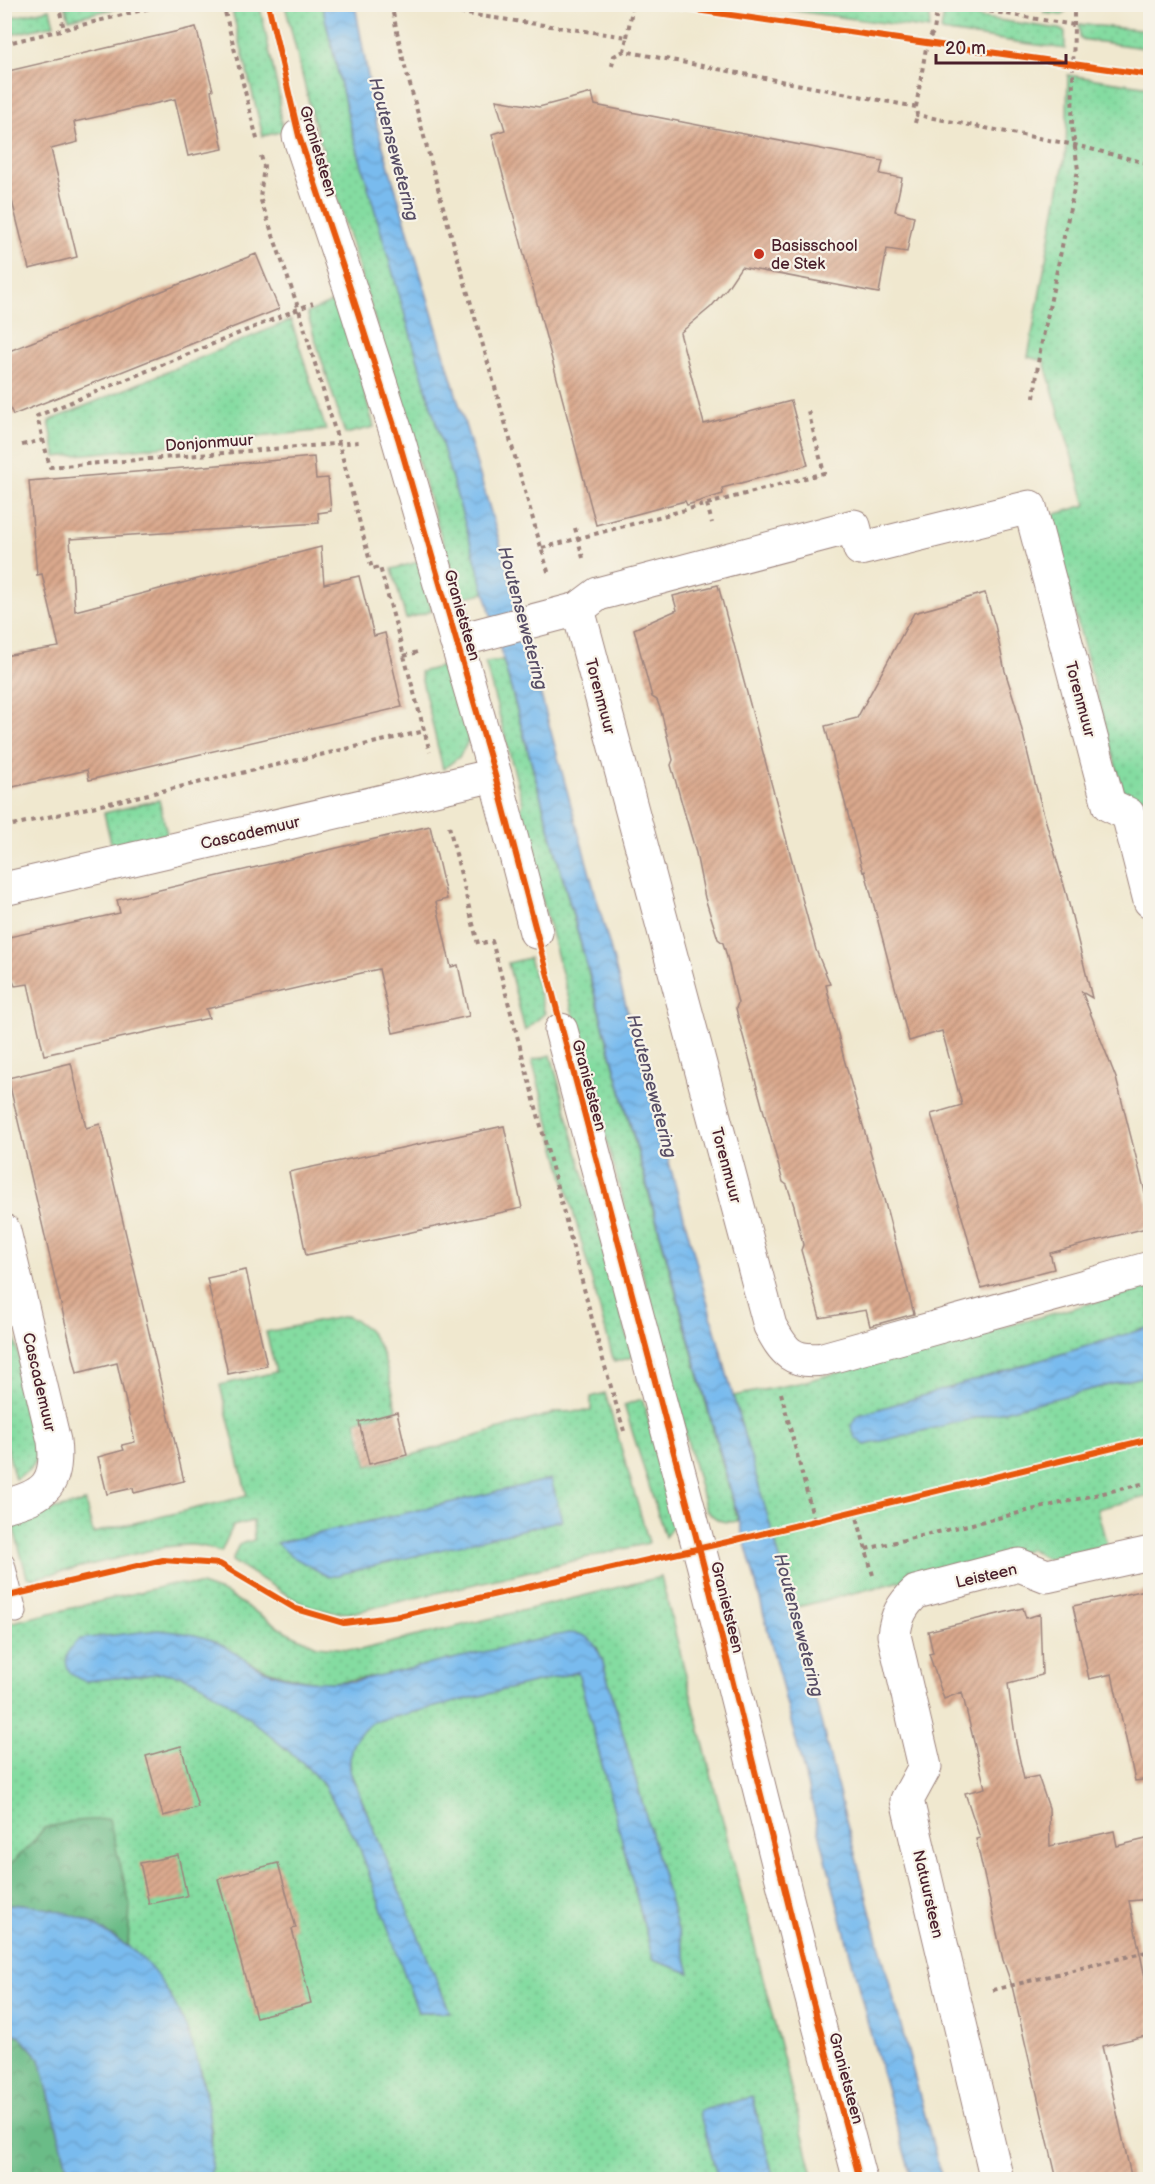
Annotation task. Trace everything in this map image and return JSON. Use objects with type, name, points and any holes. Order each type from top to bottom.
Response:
[{"type":"street","name":"Granietsteen","points":[[299,136],[350,285],[398,438],[471,637],[495,775],[536,932]]},
{"type":"street","name":"Torenmuur","points":[[471,637],[560,613],[598,594],[854,526],[860,549],[1030,507],[1109,805],[1128,814],[1150,901]]},
{"type":"street","name":"Torenmuur","points":[[560,613],[770,1326],[780,1345],[792,1357]]},
{"type":"street","name":"Cascademuur","points":[[4,889],[495,775]]},
{"type":"street","name":"Granietsteen","points":[[561,1030],[703,1563],[811,1995],[860,2180]]},
{"type":"street","name":"Cascademuur","points":[[4,1231],[54,1441],[56,1462],[50,1482],[40,1493],[27,1501],[4,1506]]},
{"type":"street","points":[[792,1357],[809,1361],[824,1359],[1150,1268]]},
{"type":"street","name":"Leisteen","points":[[899,1611],[916,1592],[1019,1565],[1047,1576],[1150,1553]]},
{"type":"street","name":"Natuursteen","points":[[899,1611],[894,1635],[925,1767],[907,1800],[997,2180]]},
{"type":"lane","points":[[4,1564],[16,1612]]},
{"type":"path","points":[[58,4],[64,29]]},
{"type":"path","points":[[4,44],[167,4]]},
{"type":"path","points":[[223,4],[264,166],[260,198],[299,310],[339,444],[372,569],[380,567],[440,788],[478,944],[492,941],[601,1353],[626,1438]]},
{"type":"path","points":[[391,4],[406,70],[442,202],[560,613]]},
{"type":"path","points":[[396,4],[627,37]]},
{"type":"path","points":[[624,51],[633,4]]},
{"type":"path","points":[[915,123],[927,42],[934,31],[938,4]]},
{"type":"path","points":[[945,4],[1074,25]]},
{"type":"path","points":[[1034,398],[1039,356],[1078,170],[1072,126],[1074,4]]},
{"type":"path","points":[[915,40],[938,44]]},
{"type":"path","points":[[612,66],[614,57],[624,51],[916,106]]},
{"type":"path","points":[[1062,62],[1084,65]]},
{"type":"path","points":[[917,115],[1075,145],[1150,164]]},
{"type":"path","points":[[542,548],[824,473],[808,411]]},
{"type":"path","points":[[22,446],[43,440]]},
{"type":"path","points":[[4,827],[425,731]]},
{"type":"path","points":[[792,1357],[781,1390],[814,1520]]},
{"type":"path","points":[[866,1549],[1150,1482]]},
{"type":"path","points":[[845,1513],[866,1508]]},
{"type":"path","points":[[855,1510],[878,1591],[899,1611]]},
{"type":"path","points":[[803,1523],[824,1518]]},
{"type":"path","points":[[954,2000],[1150,1951]]},
{"type":"green space","points":[[65,4],[130,5],[69,19]]},
{"type":"green space","points":[[234,4],[259,5],[260,7],[279,95],[280,116],[284,131],[263,136],[233,14]]},
{"type":"green space","points":[[889,4],[931,10],[929,29],[750,5]]},
{"type":"green space","points":[[285,5],[322,5],[350,124],[485,593],[460,598],[312,115]]},
{"type":"green space","points":[[1045,5],[1066,5],[1066,11],[1062,15],[1044,13]]},
{"type":"green space","points":[[50,9],[54,25],[5,36],[5,19]]},
{"type":"green space","points":[[944,12],[1059,29],[1065,32],[1065,49],[941,31]]},
{"type":"green space","points":[[1079,24],[1150,31],[1150,49],[1080,39]]},
{"type":"green space","points":[[1068,75],[1150,87],[1150,796],[1137,799],[1123,792],[1049,516],[1086,505],[1044,361],[1028,357],[1066,151]]},
{"type":"green space","points":[[339,299],[374,427],[345,434],[307,313]]},
{"type":"green space","points":[[291,320],[326,430],[56,457],[49,421]]},
{"type":"green space","points":[[418,562],[432,611],[406,619],[392,569]]},
{"type":"green space","points":[[503,660],[738,1521],[721,1521],[706,1510],[519,813],[523,804],[485,662]]},
{"type":"green space","points":[[451,664],[469,740],[459,757],[443,769],[420,672]]},
{"type":"green space","points":[[159,800],[167,834],[112,847],[104,813]]},
{"type":"green space","points":[[529,958],[545,1013],[525,1031],[508,963]]},
{"type":"green space","points":[[551,1055],[633,1357],[614,1362],[532,1060]]},
{"type":"green space","points":[[1150,1287],[1150,1327],[856,1416],[865,1445],[1150,1375],[1150,1496],[1097,1509],[1107,1545],[1047,1559],[1030,1549],[793,1608],[733,1396],[799,1383]]},
{"type":"green space","points":[[4,1289],[40,1451],[31,1468],[15,1479],[4,1436]]},
{"type":"green space","points":[[346,1316],[359,1323],[377,1343],[383,1355],[397,1410],[356,1421],[368,1466],[557,1412],[591,1411],[591,1397],[605,1393],[649,1543],[351,1613],[332,1612],[304,1605],[232,1561],[239,1544],[254,1540],[253,1521],[233,1526],[221,1552],[192,1545],[164,1547],[35,1578],[27,1577],[14,1529],[15,1522],[20,1518],[85,1502],[93,1533],[247,1496],[220,1385],[276,1372],[266,1332]]},
{"type":"green space","points":[[642,1399],[677,1512],[674,1525],[665,1537],[624,1405]]},
{"type":"green space","points":[[661,1577],[814,2179],[774,2179],[751,2097],[700,2111],[718,2179],[210,2179],[212,2133],[201,2070],[23,1904],[5,1906],[4,1624],[173,1584],[201,1585],[227,1594],[287,1632],[317,1646],[360,1650]],"holes":[[[217,1643],[231,1652],[282,1675],[326,1683],[597,1647],[690,1973],[653,1960],[578,1672],[373,1722],[360,1733],[353,1743],[350,1771],[449,2012],[418,2012],[358,1843],[323,1784],[303,1763],[239,1710],[196,1681],[164,1673],[85,1681]]]},
{"type":"green space","points":[[109,1819],[130,1905],[128,1947],[86,1920],[23,1904],[5,1906],[5,1870],[44,1828],[75,1821]]},
{"type":"green space","points":[[4,2032],[19,2035],[40,2059],[70,2179],[5,2179]]},
{"type":"water","points":[[322,5],[355,5],[377,126],[515,594],[733,1396],[780,1559],[843,1809],[942,2179],[912,2179],[868,2024],[753,1572],[485,593],[350,124]]},
{"type":"water","points":[[1150,1327],[1150,1375],[865,1445],[855,1438],[851,1426],[856,1416]]},
{"type":"water","points":[[551,1479],[562,1520],[329,1577],[291,1556],[277,1543]]},
{"type":"water","points":[[158,1630],[209,1639],[275,1674],[298,1680],[332,1682],[355,1681],[568,1633],[586,1636],[596,1647],[602,1659],[690,1973],[653,1960],[578,1672],[373,1722],[360,1733],[353,1743],[350,1772],[450,2012],[418,2012],[358,1843],[323,1784],[303,1763],[239,1710],[196,1681],[164,1673],[85,1681],[77,1678],[68,1668],[66,1662],[69,1650],[80,1639]]},
{"type":"water","points":[[23,1904],[63,1912],[92,1924],[133,1950],[154,1972],[171,1997],[185,2026],[205,2089],[212,2152],[210,2179],[70,2179],[40,2059],[19,2035],[5,2032],[5,1906]]},
{"type":"water","points":[[752,2097],[774,2179],[718,2179],[699,2111]]},
{"type":"building","points":[[196,27],[213,90],[211,91],[223,149],[188,156],[175,99],[74,122],[78,142],[51,149],[77,257],[29,269],[4,169],[4,72]]},
{"type":"building","points":[[592,93],[595,105],[883,161],[880,174],[902,178],[895,211],[914,216],[907,252],[887,249],[879,293],[741,267],[711,307],[680,333],[704,424],[791,401],[808,465],[722,488],[723,494],[687,505],[685,501],[596,525],[492,134],[505,130],[496,100],[539,107]]},
{"type":"building","points":[[256,254],[279,309],[13,415],[4,393],[4,353]]},
{"type":"building","points":[[314,457],[316,479],[328,478],[331,511],[318,513],[319,523],[70,539],[75,611],[321,547],[324,584],[359,576],[374,636],[385,633],[402,707],[89,780],[87,770],[4,789],[4,656],[59,647],[42,574],[37,575],[29,481]]},
{"type":"building","points":[[718,585],[816,950],[830,984],[826,985],[844,1059],[914,1314],[870,1326],[866,1310],[820,1318],[801,1250],[803,1245],[794,1206],[787,1185],[783,1182],[739,1021],[736,1008],[738,1003],[726,953],[723,943],[718,939],[705,898],[696,853],[671,765],[673,760],[661,711],[657,700],[652,697],[634,629],[677,610],[673,596]]},
{"type":"building","points":[[985,593],[1067,896],[1092,998],[1082,992],[1116,1078],[1150,1212],[1150,1227],[1050,1253],[1054,1269],[981,1288],[931,1114],[962,1105],[942,1031],[909,1041],[825,726],[857,718],[914,613]]},
{"type":"building","points":[[430,826],[447,899],[436,902],[451,967],[458,965],[469,1016],[393,1033],[379,969],[206,1009],[209,1018],[44,1055],[28,984],[15,986],[13,981],[4,984],[4,938],[120,913],[117,900]]},
{"type":"building","points":[[71,1063],[86,1128],[100,1124],[184,1481],[134,1493],[133,1488],[107,1494],[98,1457],[124,1450],[122,1445],[135,1442],[117,1363],[77,1373],[8,1078]]},
{"type":"building","points":[[504,1126],[522,1208],[306,1255],[289,1172]]},
{"type":"building","points":[[246,1270],[267,1366],[228,1374],[207,1278]]},
{"type":"building","points":[[397,1412],[407,1455],[369,1464],[359,1422]]},
{"type":"building","points":[[1150,1589],[1150,1779],[1135,1781],[1112,1674],[1089,1679],[1073,1606]]},
{"type":"building","points":[[1023,1608],[1026,1618],[1040,1614],[1042,1675],[1008,1684],[1016,1743],[1024,1779],[1038,1776],[1049,1808],[1050,1846],[1114,1831],[1117,1846],[1150,1838],[1150,1899],[1129,1901],[1150,2001],[1150,2035],[1102,2046],[1132,2180],[1057,2180],[1012,1986],[1003,1960],[976,1839],[980,1838],[965,1793],[985,1788],[962,1692],[944,1699],[929,1654],[933,1653],[928,1631]]},
{"type":"building","points":[[181,1746],[198,1807],[163,1816],[146,1756]]},
{"type":"building","points":[[178,1855],[187,1896],[149,1904],[140,1863]]},
{"type":"building","points":[[278,1863],[296,1928],[292,1929],[311,2003],[256,2017],[218,1879]]},
{"type":"cycle path","points":[[268,4],[299,136],[398,438],[495,775],[703,1563],[811,1995],[860,2180]]},
{"type":"cycle path","points":[[654,4],[1150,75]]},
{"type":"cycle path","points":[[4,1597],[163,1560],[220,1564],[296,1609],[344,1623],[399,1616],[732,1541],[1150,1439]]},
{"type":"place","name":"Basisschool de Stek","points":[[759,254]]},
{"type":"water label","name":"Houtensewetering","points":[[394,149]]},
{"type":"water label","name":"Houtensewetering","points":[[523,618]]},
{"type":"water label","name":"Houtensewetering","points":[[652,1086]]},
{"type":"water label","name":"Houtensewetering","points":[[799,1625]]}]
